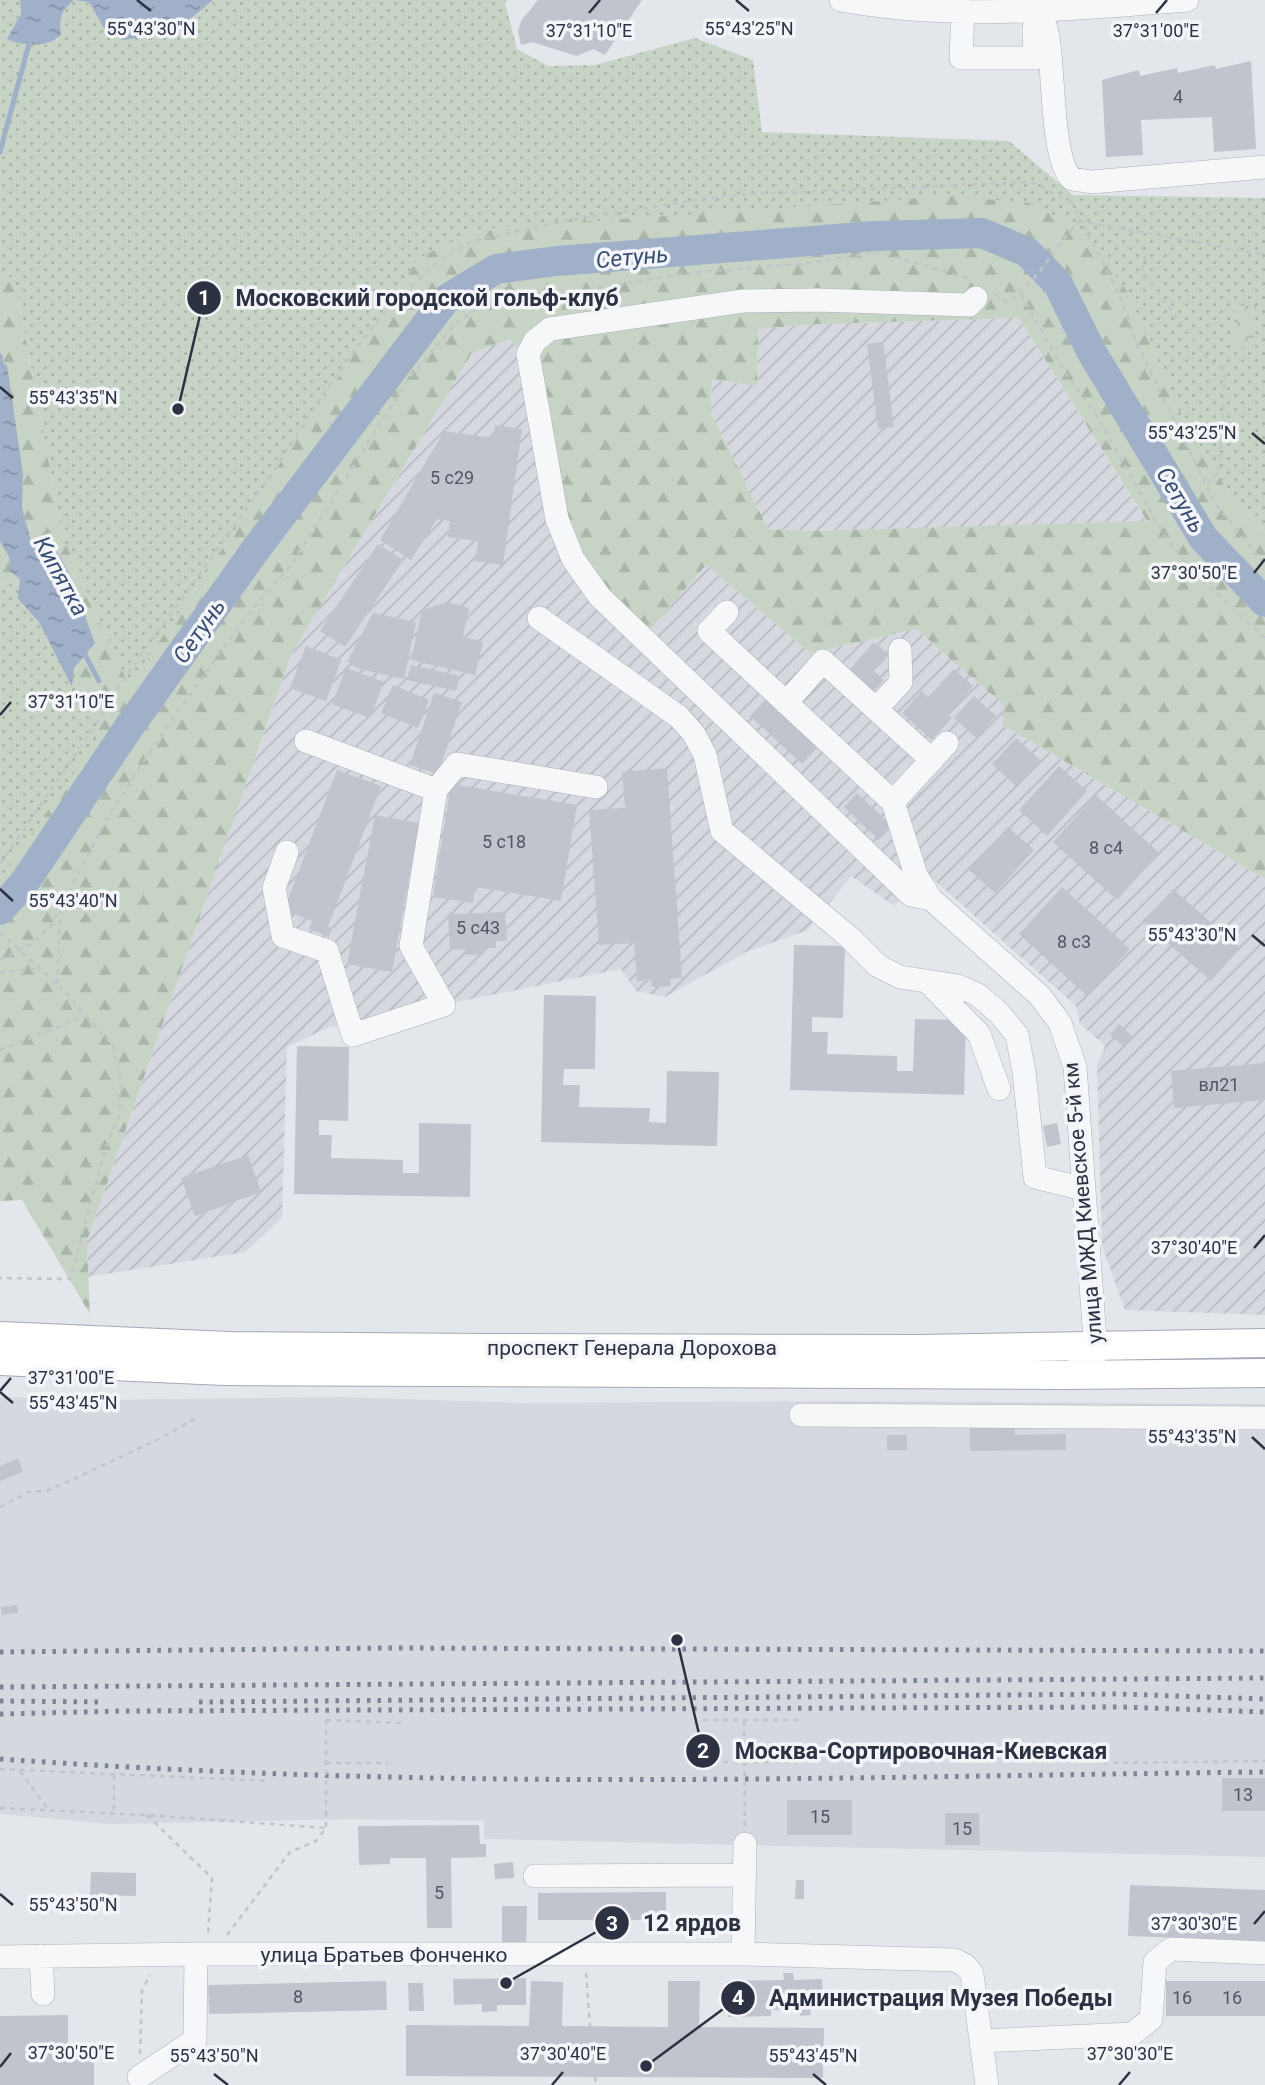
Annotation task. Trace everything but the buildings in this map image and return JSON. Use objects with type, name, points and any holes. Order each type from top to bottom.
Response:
[{"type":"main road","name":"проспект Генерала Дорохова","points":[[0,1336],[242,1346],[920,1349],[1265,1343]]},
{"type":"main road","name":"проспект Генерала Дорохова","points":[[0,1363],[224,1371],[1063,1375],[1265,1373]]},
{"type":"street","points":[[841,0],[885,8],[1037,11],[1187,0]]},
{"type":"street","points":[[963,10],[961,58],[1035,58],[1037,11]]},
{"type":"street","points":[[1037,11],[1049,39],[1063,166],[1072,179],[1092,182],[1265,167]]},
{"type":"street","points":[[931,899],[911,895],[600,597],[573,559],[557,519],[528,354],[535,341],[550,329],[743,300],[970,305],[979,289]]},
{"type":"street","points":[[727,612],[709,631],[893,802],[916,875],[931,899]]},
{"type":"street","points":[[539,618],[679,717],[694,734],[705,755],[722,831],[849,937],[878,966],[900,977],[958,986],[978,995],[999,1013],[1017,1035],[1024,1072],[1035,1177],[1084,1189]]},
{"type":"street","points":[[876,709],[901,682],[900,650]]},
{"type":"street","points":[[786,703],[823,661],[876,709],[940,751],[893,802]]},
{"type":"street","points":[[306,741],[436,790]]},
{"type":"street","points":[[287,852],[274,888],[284,936],[327,951],[353,1035],[444,1005],[411,946],[436,790],[457,764],[596,787]]},
{"type":"street","name":"улица МЖД Киевское 5-й км","points":[[931,899],[1040,996],[1060,1023],[1075,1067],[1096,1353],[1091,1364],[1063,1375]]},
{"type":"street","points":[[927,981],[979,1034],[999,1089]]},
{"type":"street","points":[[800,1415],[1265,1418]]},
{"type":"street","points":[[743,1954],[745,1839]]},
{"type":"street","points":[[535,1876],[744,1875]]},
{"type":"street","points":[[987,2085],[981,2041],[1132,2034],[1151,2019],[1154,1962],[1171,1949],[1265,1953]]},
{"type":"street","points":[[139,2077],[195,2040],[205,1954]]},
{"type":"street","name":"улица Братьев Фонченко","points":[[0,1957],[205,1954],[743,1954],[955,1960],[966,1966],[972,1974],[981,2041]]},
{"type":"street","points":[[41,1956],[43,1994]]},
{"type":"path","points":[[1072,179],[1071,202],[1119,294],[1139,348],[1216,505],[1265,564]]},
{"type":"path","points":[[0,864],[86,739],[118,687],[273,472],[326,390],[372,327],[431,267],[453,252],[473,242],[564,221],[729,195],[1032,183],[1071,202]]},
{"type":"path","points":[[1081,221],[1265,255]]},
{"type":"path","points":[[0,960],[31,944],[50,927],[107,819],[154,745],[247,614],[291,565],[408,379],[456,323],[486,303],[531,292],[560,294],[688,273],[802,264],[878,252],[967,277],[979,289],[1007,302],[1021,294],[1053,250],[1081,221]]},
{"type":"path","points":[[1130,230],[1146,254],[1142,271],[1208,359],[1225,370],[1219,472],[1207,485]]},
{"type":"path","points":[[1021,294],[1066,374],[1094,411],[1161,530],[1197,576],[1265,638]]},
{"type":"path","points":[[57,984],[61,906]]},
{"type":"path","points":[[0,932],[57,984],[113,1046],[121,1081],[119,1115],[106,1147],[70,1279],[0,1278]]},
{"type":"path","points":[[0,973],[38,968]]},
{"type":"path","points":[[0,1050],[86,1016]]},
{"type":"path","points":[[0,1507],[29,1492],[47,1490],[76,1478],[162,1438],[196,1418]]},
{"type":"path","points":[[205,1954],[290,1852],[316,1841],[326,1828],[326,1720],[404,1723]]},
{"type":"path","points":[[703,1720],[800,1720]]},
{"type":"path","points":[[744,1721],[745,1839]]},
{"type":"path","points":[[1102,1763],[1265,1761]]},
{"type":"path","points":[[704,1762],[799,1762]]},
{"type":"path","points":[[326,1763],[388,1763]]},
{"type":"path","points":[[0,1769],[269,1781]]},
{"type":"path","points":[[20,1770],[49,1810]]},
{"type":"path","points":[[114,1776],[114,1813]]},
{"type":"path","points":[[0,1808],[326,1828]]},
{"type":"path","points":[[147,1815],[212,1878],[205,1954]]},
{"type":"path","points":[[585,1955],[590,2026]]},
{"type":"path","points":[[139,2077],[142,1992],[159,1956]]},
{"type":"path","points":[[595,2077],[596,2085]]},
{"type":"shaded area","points":[[1019,318],[1147,522],[814,531],[768,529],[711,413],[712,379],[757,386],[758,329],[819,324]]},
{"type":"shaded area","points":[[510,339],[539,375],[648,632],[706,565],[810,653],[916,629],[1004,704],[1003,725],[1265,879],[1265,1315],[1125,1310],[1102,1246],[1097,1065],[1105,1046],[1080,1024],[1076,1006],[926,873],[894,906],[851,876],[808,930],[746,952],[665,997],[636,991],[621,969],[327,1028],[287,1047],[282,1218],[245,1252],[88,1277],[87,1241],[291,655],[472,353]]},
{"type":"shaded area","points":[[0,1397],[89,1400],[342,1397],[522,1403],[843,1401],[1265,1404],[1265,1857],[484,1839],[484,1821],[351,1819],[110,1824],[0,1814]]},
{"type":"green space","points":[[0,0],[20,0],[21,14],[56,40],[61,35],[62,16],[74,0],[89,2],[107,34],[176,31],[213,0],[508,0],[505,3],[517,49],[548,66],[595,65],[695,38],[753,60],[762,132],[1009,141],[1073,195],[1265,198],[1265,532],[1232,498],[1182,416],[1127,291],[419,258],[129,687],[63,538],[14,277],[0,281]]},
{"type":"green space","points":[[953,196],[1029,203],[1082,230],[1127,291],[1182,416],[1232,498],[1265,532],[1265,879],[1003,725],[1003,704],[916,629],[810,653],[706,565],[647,633],[593,572],[562,509],[539,375],[510,339],[472,353],[291,655],[87,1241],[90,1314],[22,1200],[0,1201],[0,880],[100,735],[74,668],[31,588],[0,582],[0,281],[14,276],[63,538],[129,686],[419,258],[478,229]],"holes":[[[1019,318],[1147,521],[814,531],[768,529],[711,413],[712,379],[757,386],[758,329],[819,324]]]},
{"type":"green space","points":[[1235,305],[1256,306],[1254,348],[1233,346]]},
{"type":"green space","points":[[0,582],[31,587],[74,668],[101,735],[0,880]]},
{"type":"water","points":[[20,0],[74,0],[62,15],[61,35],[50,42],[35,44],[7,39],[21,14]]},
{"type":"water","points":[[74,0],[213,0],[176,31],[125,40],[107,34],[89,2]]},
{"type":"water","points":[[0,363],[7,365],[23,474],[22,508],[33,548],[51,544],[59,555],[72,579],[95,643],[74,668],[72,687],[39,622],[18,599],[20,579],[10,571],[9,557],[0,541]]},
{"type":"waterway","name":"Кипятка","points":[[0,152],[30,40]]},
{"type":"waterway","name":"Сетунь","points":[[0,910],[24,883],[127,730],[256,549],[445,300],[496,269],[557,261],[874,236],[982,233],[1027,252],[1058,284],[1091,351],[1204,539],[1265,602]]},
{"type":"waterway","name":"Кипятка","points":[[0,356],[1,370]]},
{"type":"waterway","name":"Кипятка","points":[[82,649],[99,681]]},
{"type":"waterway","name":"Кипятка","points":[[120,717],[127,730]]},
{"type":"railway","points":[[0,1652],[393,1648],[1265,1651]]},
{"type":"railway","points":[[0,1687],[1265,1678]]},
{"type":"railway","points":[[199,1702],[1119,1694],[1265,1699]]},
{"type":"railway","points":[[0,1701],[101,1702]]},
{"type":"railway","points":[[0,1714],[122,1711],[1120,1707],[1265,1712]]},
{"type":"railway","points":[[0,1759],[242,1772],[497,1779],[1265,1772]]},
{"type":"place","name":"Московский городской гольф-клуб","points":[[178,409]]},
{"type":"place","name":"Москва-Сортировочная-Киевская","points":[[677,1640]]},
{"type":"place","name":"12 ярдов","points":[[506,1983]]},
{"type":"place","name":"Администрация Музея Победы","points":[[646,2066]]}]
